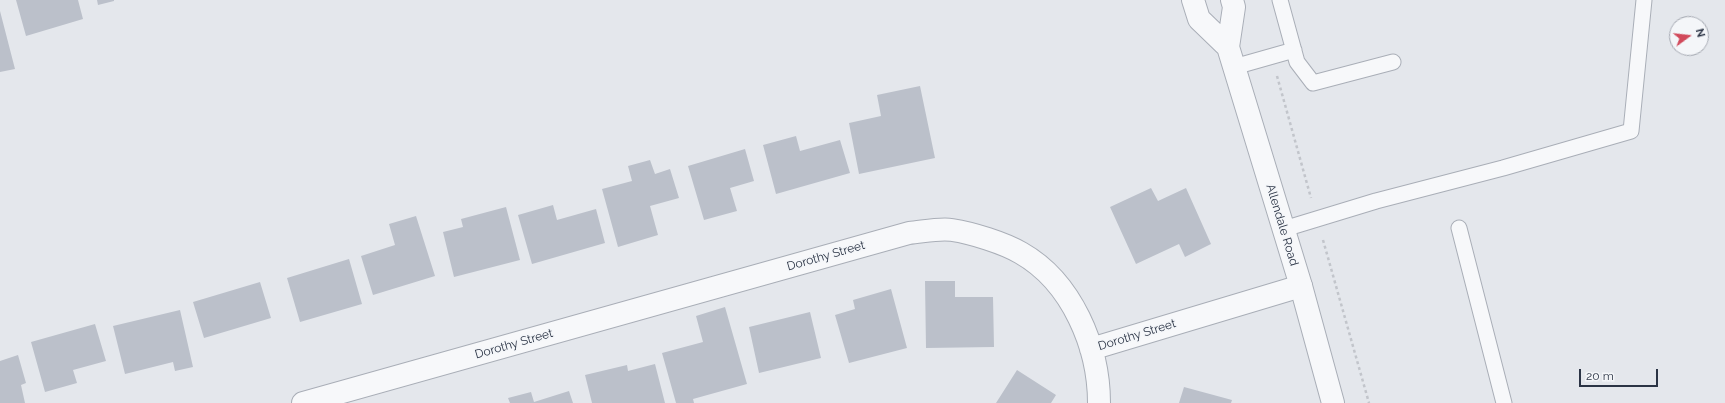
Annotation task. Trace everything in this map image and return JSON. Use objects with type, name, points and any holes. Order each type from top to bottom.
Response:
[{"type":"street","name":"Allendale Road","points":[[1193,0],[1199,19],[1231,57]]},
{"type":"street","name":"Allendale Road","points":[[1232,0],[1234,7],[1231,57],[1301,286],[1333,403]]},
{"type":"street","name":"Dorothy Street","points":[[303,403],[909,233],[950,230],[985,238],[1021,253],[1050,274],[1074,306],[1091,349],[1301,286]]},
{"type":"street","points":[[1091,349],[1099,388],[1099,403]]},
{"type":"lane","points":[[1280,0],[1297,62],[1313,83],[1393,62]]},
{"type":"lane","points":[[1284,229],[1376,201],[1503,168],[1631,131],[1644,0]]},
{"type":"lane","points":[[1231,57],[1294,50]]},
{"type":"lane","points":[[1459,228],[1504,403]]},
{"type":"building","points":[[16,0],[78,0],[83,19],[26,36]]},
{"type":"building","points":[[97,0],[114,0],[114,1],[98,5]]},
{"type":"building","points":[[0,11],[15,69],[0,72]]},
{"type":"building","points":[[920,86],[935,158],[859,174],[849,123],[881,116],[877,95]]},
{"type":"building","points":[[796,136],[800,151],[840,140],[850,173],[776,194],[763,145]]},
{"type":"building","points":[[745,149],[754,181],[730,188],[737,211],[704,220],[688,166]]},
{"type":"building","points":[[650,160],[655,174],[670,169],[679,198],[650,206],[658,235],[618,247],[602,189],[632,181],[628,166]]},
{"type":"building","points":[[1151,188],[1158,201],[1186,188],[1211,244],[1185,257],[1179,244],[1136,264],[1110,207]]},
{"type":"building","points":[[553,205],[557,220],[596,209],[605,243],[532,264],[518,215]]},
{"type":"building","points":[[506,207],[520,260],[454,277],[443,232],[463,227],[461,219]]},
{"type":"building","points":[[416,216],[435,276],[373,295],[361,256],[395,245],[389,224]]},
{"type":"building","points":[[349,259],[362,304],[300,322],[287,278]]},
{"type":"building","points":[[925,281],[955,281],[955,297],[993,297],[994,347],[926,348]]},
{"type":"building","points":[[260,282],[271,318],[204,338],[193,302]]},
{"type":"building","points":[[891,289],[907,348],[849,363],[835,315],[855,309],[853,300]]},
{"type":"building","points":[[725,307],[747,384],[693,399],[694,403],[676,403],[662,353],[703,342],[696,316]]},
{"type":"building","points":[[180,310],[193,367],[175,371],[173,362],[125,374],[113,326]]},
{"type":"building","points":[[810,312],[821,358],[759,373],[749,327]]},
{"type":"building","points":[[95,324],[106,361],[73,370],[77,383],[45,392],[31,342]]},
{"type":"building","points":[[18,355],[26,383],[21,385],[25,403],[0,403],[0,361]]},
{"type":"building","points":[[655,364],[665,403],[592,403],[585,375],[627,365],[628,371]]},
{"type":"building","points":[[1017,370],[1056,395],[1051,403],[996,403]]},
{"type":"building","points":[[1184,387],[1232,400],[1231,403],[1179,403]]},
{"type":"building","points":[[569,391],[573,403],[510,403],[508,398],[531,392],[534,402]]}]
